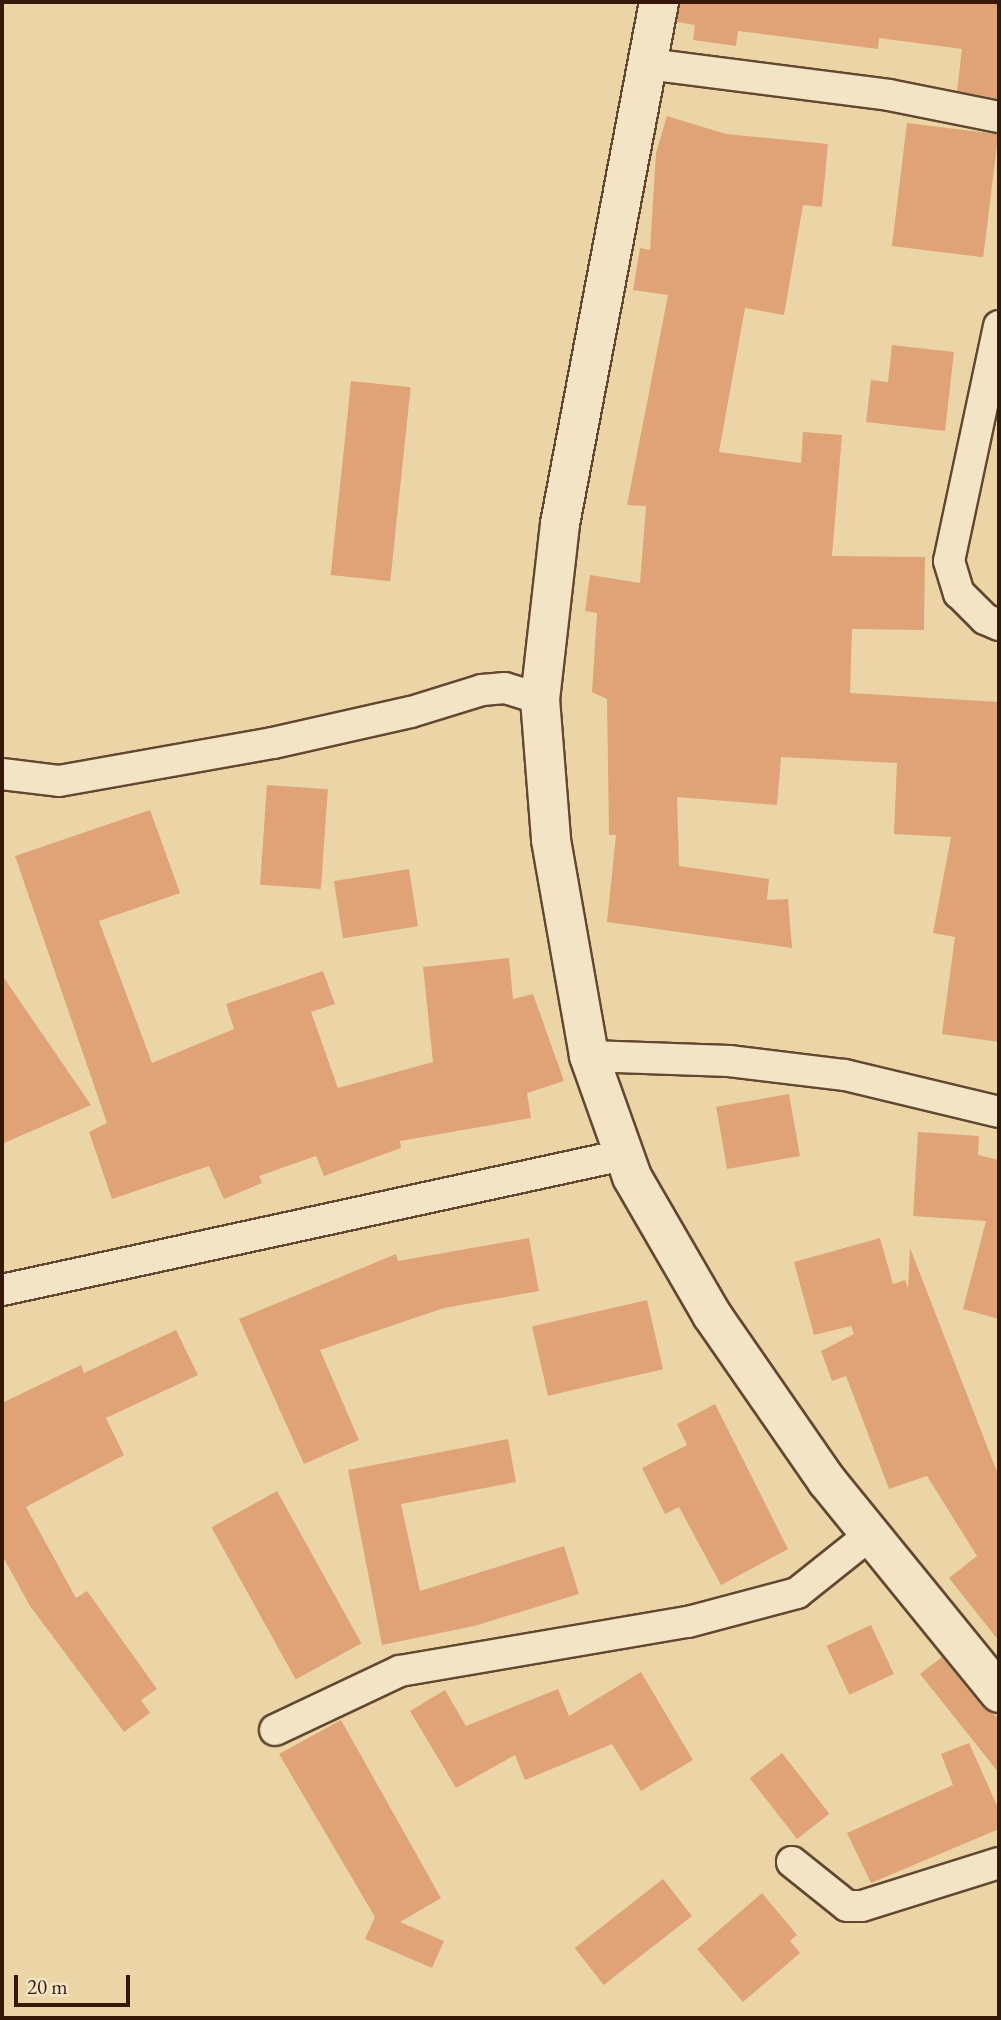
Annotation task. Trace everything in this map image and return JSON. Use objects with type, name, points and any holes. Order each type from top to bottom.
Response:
[{"type":"street","points":[[659,2],[560,524],[540,699],[551,840],[589,1056],[623,1155],[712,1315],[827,1481],[999,1693]]},
{"type":"street","points":[[648,64],[889,95],[999,117]]},
{"type":"street","points":[[999,326],[949,561],[959,593],[985,619],[999,625]]},
{"type":"street","points":[[2,774],[59,781],[274,743],[411,712],[482,690],[505,688],[540,699]]},
{"type":"street","points":[[589,1056],[729,1061],[845,1074],[999,1112]]},
{"type":"street","points":[[2,1290],[623,1155]]},
{"type":"street","points":[[275,1730],[400,1671],[688,1622],[797,1593],[870,1535]]},
{"type":"street","points":[[792,1862],[847,1906],[862,1906],[999,1863]]},
{"type":"building","points":[[680,2],[999,2],[999,99],[957,91],[962,49],[879,38],[878,49],[738,31],[736,46],[693,40],[695,25],[677,22]]},
{"type":"building","points":[[667,116],[726,134],[828,144],[822,207],[803,205],[784,315],[745,308],[719,452],[801,463],[803,432],[842,435],[832,556],[925,557],[924,630],[852,629],[850,693],[999,702],[999,1042],[942,1034],[955,937],[933,933],[951,837],[894,834],[897,763],[781,757],[777,805],[677,797],[679,866],[769,879],[767,900],[788,899],[792,948],[607,922],[616,835],[609,835],[607,699],[592,692],[597,613],[585,611],[590,575],[640,583],[646,506],[627,505],[668,295],[633,290],[640,248],[650,250],[656,153]]},
{"type":"building","points":[[907,123],[998,134],[983,257],[892,246]]},
{"type":"building","points":[[892,345],[954,352],[945,431],[866,422],[871,380],[888,382]]},
{"type":"building","points":[[351,381],[411,387],[390,581],[331,575]]},
{"type":"building","points":[[267,785],[328,789],[321,889],[260,885]]},
{"type":"building","points":[[150,810],[180,893],[99,921],[152,1063],[234,1029],[226,1004],[323,971],[335,1004],[311,1012],[338,1088],[433,1062],[423,967],[509,958],[513,999],[533,994],[564,1081],[527,1093],[531,1118],[400,1141],[401,1148],[324,1176],[316,1156],[259,1176],[262,1183],[224,1199],[209,1166],[112,1199],[89,1132],[107,1123],[15,856]]},
{"type":"building","points":[[409,869],[418,926],[343,938],[334,881]]},
{"type":"building","points":[[2,975],[91,1105],[2,1144]]},
{"type":"building","points":[[789,1094],[800,1156],[727,1169],[716,1107]]},
{"type":"building","points":[[918,1132],[979,1136],[978,1155],[999,1160],[999,1319],[963,1309],[986,1221],[913,1216]]},
{"type":"building","points":[[529,1238],[539,1291],[444,1308],[320,1350],[359,1440],[304,1464],[239,1319],[396,1254],[398,1261]]},
{"type":"building","points":[[880,1238],[893,1284],[905,1280],[908,1288],[910,1248],[999,1477],[999,1641],[949,1578],[977,1556],[927,1476],[889,1489],[846,1376],[832,1381],[821,1351],[854,1334],[851,1326],[814,1335],[794,1262]]},
{"type":"building","points":[[647,1300],[663,1369],[548,1396],[532,1327]]},
{"type":"building","points":[[176,1330],[198,1375],[106,1418],[124,1455],[26,1507],[76,1598],[87,1591],[157,1689],[141,1700],[150,1713],[124,1732],[30,1606],[2,1555],[2,1403],[81,1365],[84,1373]]},
{"type":"building","points":[[715,1404],[788,1549],[721,1585],[679,1507],[665,1514],[642,1468],[687,1445],[677,1424]]},
{"type":"building","points":[[508,1439],[516,1482],[401,1504],[420,1591],[564,1546],[579,1594],[474,1626],[382,1645],[348,1470]]},
{"type":"building","points":[[277,1491],[361,1643],[296,1680],[211,1527]]},
{"type":"building","points":[[871,1625],[894,1674],[849,1695],[827,1646]]},
{"type":"building","points":[[942,1657],[982,1707],[999,1718],[999,1773],[920,1674]]},
{"type":"building","points":[[641,1672],[693,1760],[641,1791],[612,1744],[525,1780],[515,1755],[456,1788],[410,1711],[445,1690],[466,1726],[558,1689],[569,1716]]},
{"type":"building","points":[[341,1720],[441,1898],[400,1922],[444,1941],[432,1968],[365,1939],[375,1917],[279,1754]]},
{"type":"building","points":[[969,1743],[999,1810],[999,1829],[871,1883],[847,1833],[953,1785],[941,1754]]},
{"type":"building","points":[[782,1753],[829,1814],[797,1839],[750,1778]]},
{"type":"building","points":[[663,1879],[692,1916],[604,1985],[575,1948]]},
{"type":"building","points":[[762,1893],[797,1935],[790,1941],[800,1953],[743,2002],[697,1949]]}]
